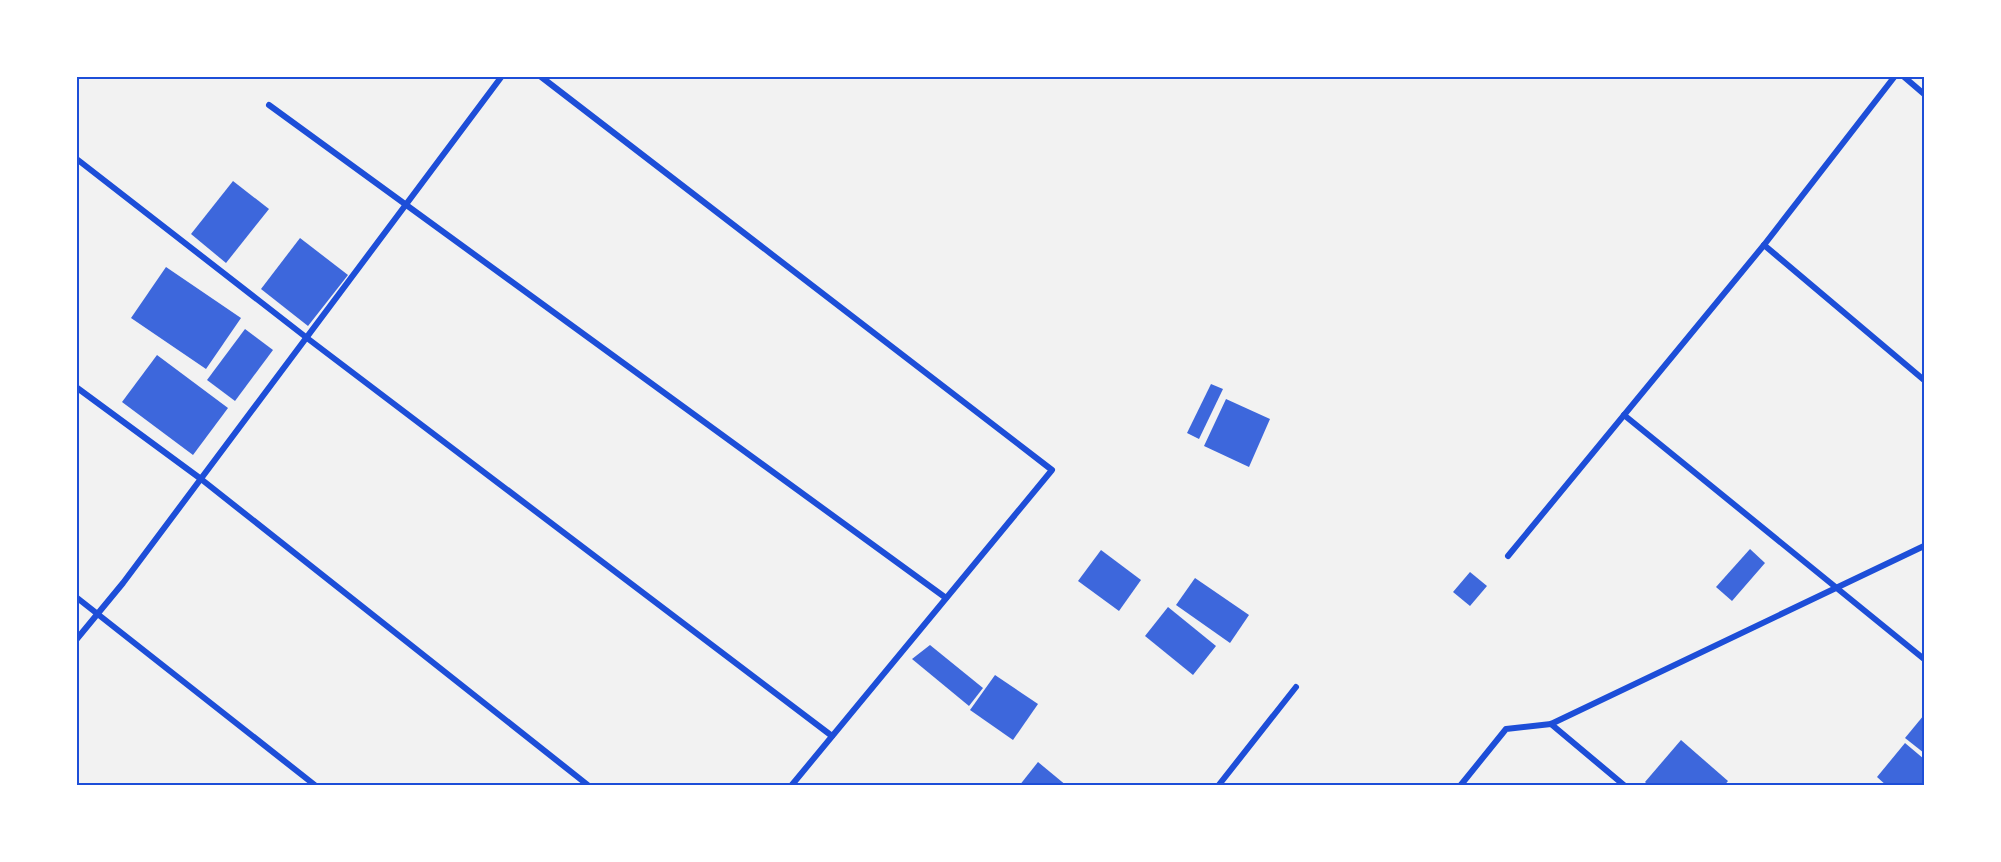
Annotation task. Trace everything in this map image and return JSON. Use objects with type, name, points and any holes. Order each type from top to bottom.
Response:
[{"type":"street","points":[[76,640],[201,479],[502,76]]},
{"type":"street","points":[[540,76],[1052,470],[791,786]]},
{"type":"street","points":[[1508,556],[1764,245],[1895,76]]},
{"type":"street","points":[[1903,76],[1924,94]]},
{"type":"street","points":[[269,105],[946,598]]},
{"type":"street","points":[[78,160],[307,338],[832,736]]},
{"type":"street","points":[[1764,245],[1924,380]]},
{"type":"street","points":[[76,387],[201,479],[589,786]]},
{"type":"street","points":[[1624,415],[1924,658]]},
{"type":"street","points":[[1460,786],[1506,729],[1551,724],[1924,546]]},
{"type":"street","points":[[76,597],[316,786]]},
{"type":"street","points":[[1218,786],[1296,687]]},
{"type":"street","points":[[1551,724],[1625,786]]},
{"type":"building","points":[[233,181],[269,209],[226,263],[191,234]]},
{"type":"building","points":[[300,238],[348,275],[308,326],[261,289]]},
{"type":"building","points":[[166,267],[241,318],[206,369],[131,318]]},
{"type":"building","points":[[245,329],[273,350],[235,401],[207,380]]},
{"type":"building","points":[[157,355],[228,408],[193,455],[122,402]]},
{"type":"building","points":[[1211,384],[1223,389],[1199,439],[1187,433]]},
{"type":"building","points":[[1226,399],[1270,419],[1249,467],[1204,446]]},
{"type":"building","points":[[1750,549],[1765,563],[1732,601],[1716,587]]},
{"type":"building","points":[[1101,550],[1141,580],[1119,611],[1078,581]]},
{"type":"building","points":[[1470,572],[1487,586],[1470,606],[1453,592]]},
{"type":"building","points":[[1195,578],[1249,615],[1230,643],[1176,605]]},
{"type":"building","points":[[1168,607],[1216,646],[1193,675],[1145,636]]},
{"type":"building","points":[[930,645],[983,688],[969,706],[912,659]]},
{"type":"building","points":[[995,675],[1038,704],[1013,740],[970,710]]},
{"type":"building","points":[[1924,715],[1924,753],[1905,738]]},
{"type":"building","points":[[1681,740],[1728,781],[1724,786],[1649,786],[1645,782]]},
{"type":"building","points":[[1905,743],[1924,759],[1924,786],[1887,786],[1877,777]]},
{"type":"building","points":[[1038,762],[1067,786],[1019,786]]}]
